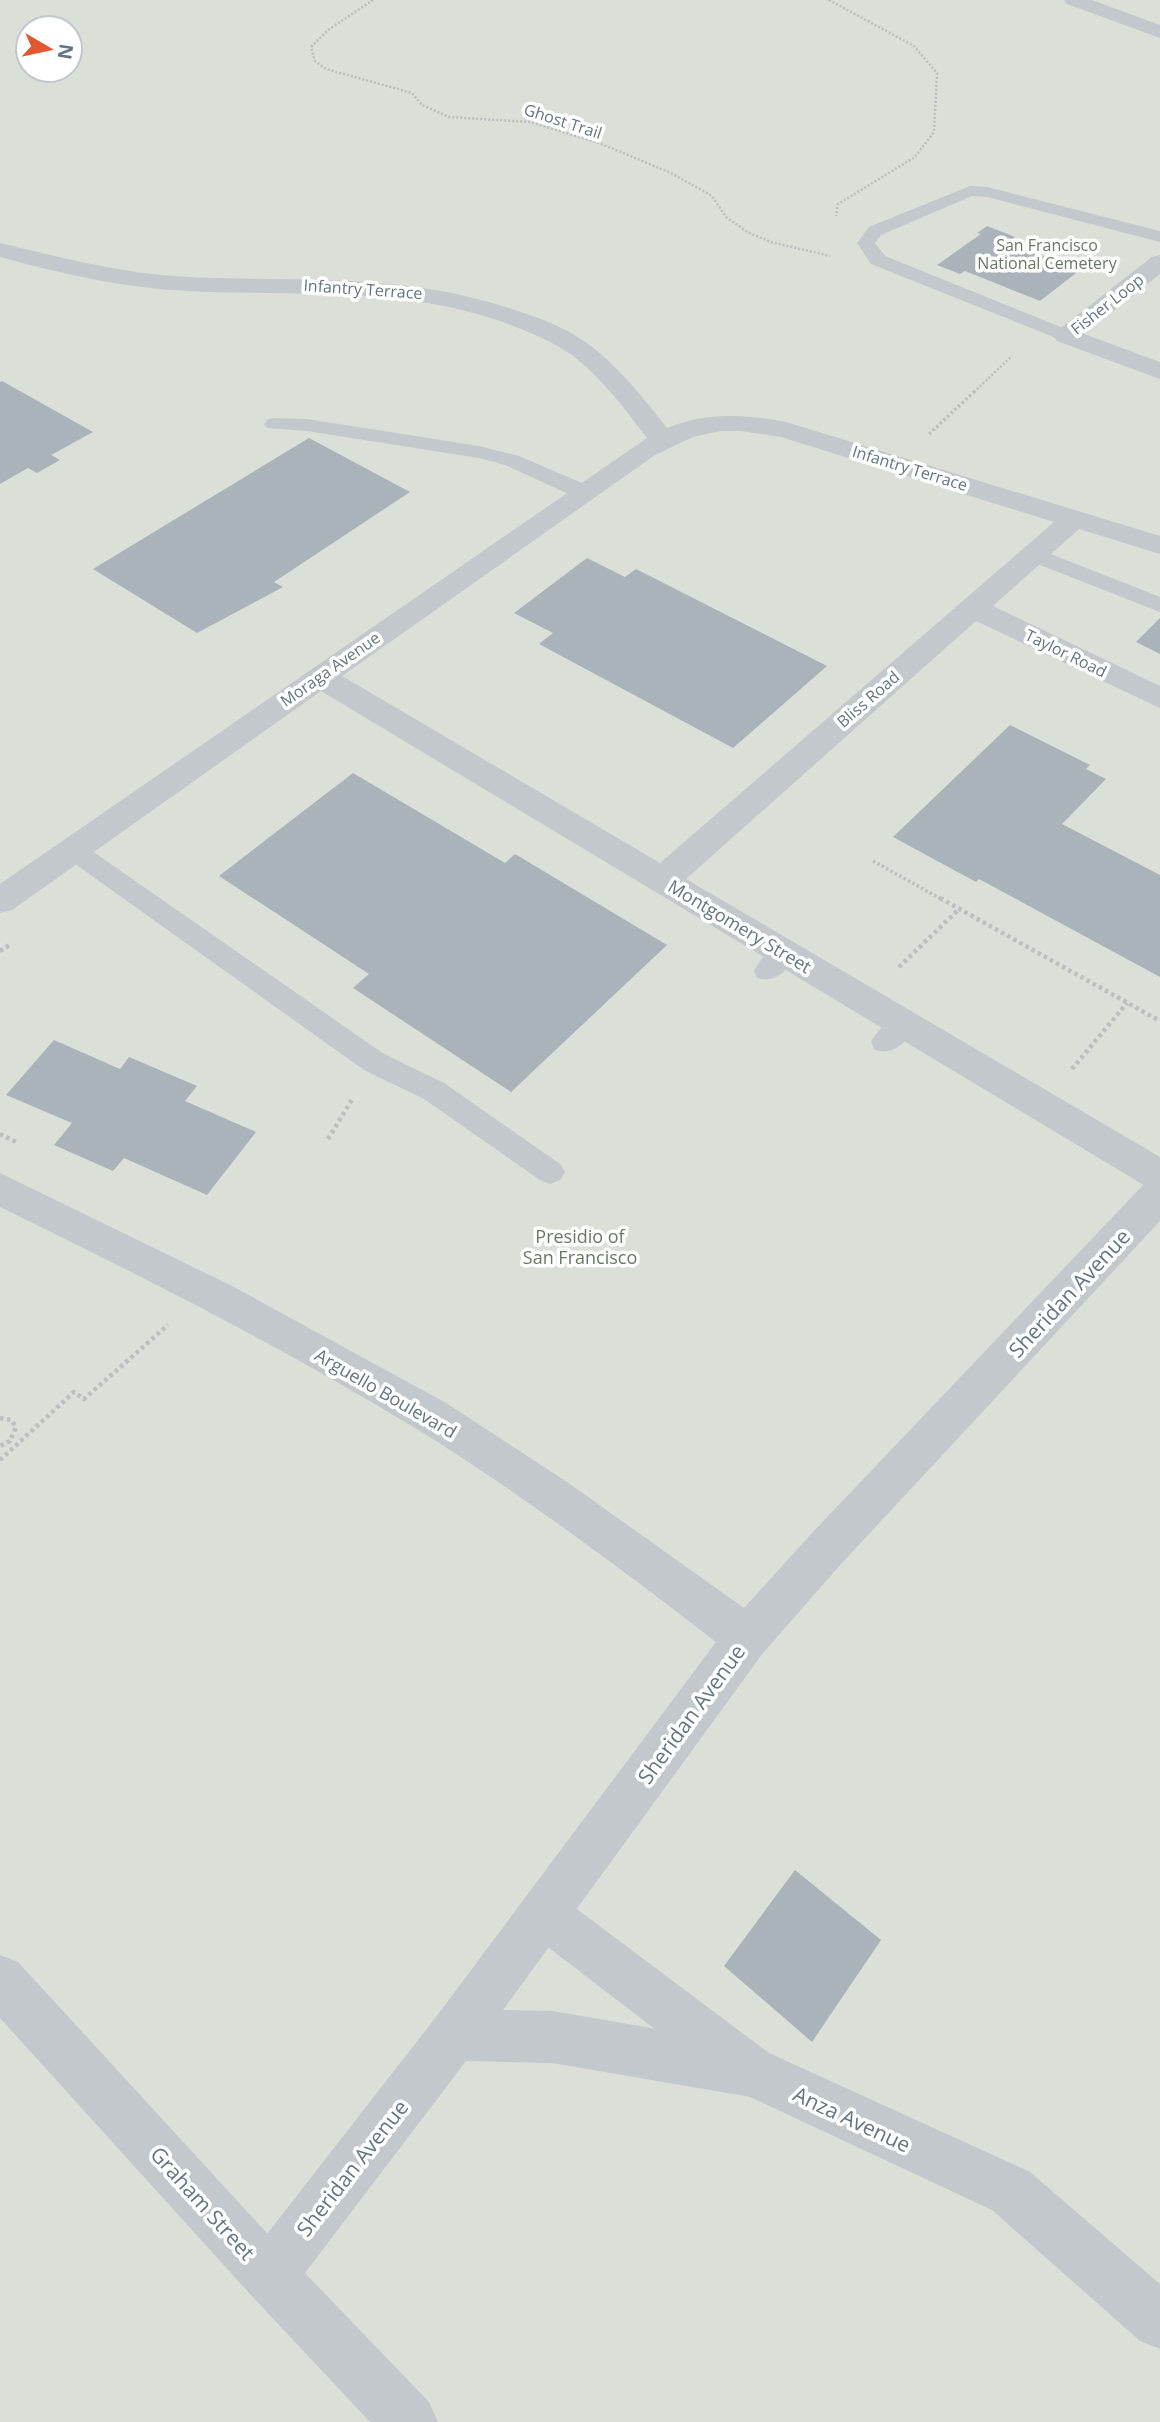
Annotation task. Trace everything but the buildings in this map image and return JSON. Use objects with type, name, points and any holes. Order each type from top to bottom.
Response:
[{"type":"street","points":[[1074,0],[1160,32]]},
{"type":"street","name":"Infantry Terrace","points":[[0,250],[77,269],[160,282],[381,286],[466,301],[532,324],[587,354],[628,396],[662,440],[715,423],[748,422],[786,430],[1160,545]]},
{"type":"street","name":"Fisher Loop","points":[[1055,332],[1160,262]]},
{"type":"street","name":"Fisher Loop","points":[[1055,332],[1160,371]]},
{"type":"street","name":"Moraga Avenue","points":[[0,901],[583,492],[662,440]]},
{"type":"street","name":"Bliss Road","points":[[663,880],[1074,519]]},
{"type":"street","name":"Taylor Road","points":[[972,607],[1160,698]]},
{"type":"street","name":"Montgomery Street","points":[[319,676],[663,880],[775,962],[865,1000],[895,1033],[1041,1105],[1160,1176]]},
{"type":"street","name":"Arguello Boulevard","points":[[0,1189],[205,1291],[430,1416],[585,1518],[747,1637]]},
{"type":"street","name":"Sheridan Avenue","points":[[269,2275],[454,2035],[747,1637],[1160,1193]]},
{"type":"street","name":"Anza Avenue","points":[[544,1914],[751,2071],[1011,2191],[1160,2321]]},
{"type":"street","name":"Graham Street","points":[[0,1980],[269,2275],[409,2422]]},
{"type":"street","points":[[454,2035],[552,2037],[751,2071]]},
{"type":"lane","points":[[1055,332],[878,260],[866,243],[875,231],[970,191],[986,192],[1160,237]]},
{"type":"lane","points":[[274,424],[307,425],[480,452],[512,460],[583,492]]},
{"type":"lane","points":[[1033,554],[1160,605]]},
{"type":"lane","points":[[73,850],[374,1062],[434,1091],[550,1172]]},
{"type":"path","name":"Ghost Trail","points":[[373,0],[328,30],[311,47],[315,61],[326,69],[412,93],[419,106],[437,115],[512,118],[551,127],[606,147],[659,169],[715,198],[727,219],[764,239],[815,250],[850,263],[878,260]]},
{"type":"path","points":[[829,0],[914,46],[937,73],[934,132],[928,140],[915,157],[838,204],[832,229],[866,243]]},
{"type":"path","points":[[897,464],[1055,332]]},
{"type":"path","points":[[873,861],[1160,1021]]},
{"type":"path","points":[[865,1000],[959,909]]},
{"type":"path","points":[[1041,1105],[1127,1003]]},
{"type":"path","points":[[0,1460],[74,1392],[84,1399],[205,1291]]},
{"type":"path","points":[[0,1418],[11,1420],[16,1427],[10,1441],[0,1446]]},
{"type":"path","points":[[10,1441],[16,1445]]},
{"type":"green space","name":"Presidio of San Francisco","points":[[0,0],[1160,0],[1160,2422],[0,2422]]},
{"type":"park label","name":"San Francisco National Cemetery","points":[[1047,254]]}]
